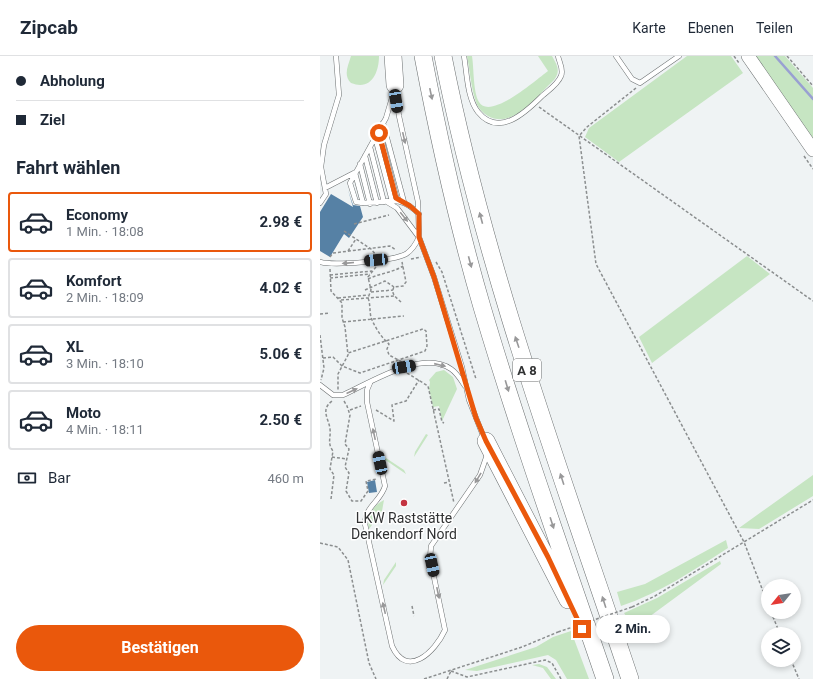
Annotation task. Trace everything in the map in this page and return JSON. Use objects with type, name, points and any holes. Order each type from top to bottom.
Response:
[{"type":"highway","points":[[393,56],[395,85]]},
{"type":"highway","name":"A 8","points":[[423,56],[452,194],[482,307],[511,401],[604,676]]},
{"type":"highway","name":"A 8","points":[[443,56],[474,191],[509,319],[630,679]]},
{"type":"highway","points":[[486,441],[548,557],[604,676]]},
{"type":"main road","points":[[748,56],[813,150]]},
{"type":"lane","points":[[320,203],[326,194],[321,163],[340,88],[336,56]]},
{"type":"lane","points":[[464,56],[474,103],[478,111],[486,118],[498,123],[510,122],[534,104],[561,77],[562,68],[558,56]]},
{"type":"lane","points":[[616,56],[630,76],[638,82],[644,81],[679,56]]},
{"type":"lane","points":[[395,85],[390,110],[350,180],[351,187],[356,202],[370,204],[398,200],[404,202],[419,214]]},
{"type":"lane","points":[[320,262],[329,264],[376,260],[406,254],[413,248],[419,237],[417,194],[399,116],[395,85]]},
{"type":"lane","points":[[383,124],[404,202]]},
{"type":"lane","points":[[379,130],[390,177],[398,200]]},
{"type":"lane","points":[[375,137],[388,190],[392,200]]},
{"type":"lane","points":[[370,147],[380,192],[384,202],[397,208],[419,237],[426,255],[462,367],[466,387],[486,441],[487,452],[486,462],[480,475],[433,542],[431,552],[445,630],[424,660],[416,663],[407,663],[399,659],[392,646],[365,524],[365,518],[370,507],[384,490],[383,478],[367,404],[367,390],[370,383]]},
{"type":"lane","points":[[365,156],[377,203]]},
{"type":"lane","points":[[360,164],[370,204]]},
{"type":"lane","points":[[325,188],[355,173]]},
{"type":"lane","points":[[355,173],[363,203]]},
{"type":"lane","points":[[320,386],[338,397],[404,367],[429,363],[450,368],[466,387]]},
{"type":"path","points":[[787,56],[813,86]]},
{"type":"path","points":[[638,82],[633,92],[586,127],[578,136],[596,264],[744,542],[761,586]]},
{"type":"path","points":[[534,104],[813,301]]},
{"type":"path","points":[[354,224],[389,215]]},
{"type":"path","points":[[344,231],[375,253],[376,266],[368,279],[371,287],[368,297],[371,304],[372,319],[389,344],[387,349],[389,355],[402,361],[407,372],[428,386],[455,510]]},
{"type":"path","points":[[348,251],[356,239]]},
{"type":"path","points":[[368,297],[341,300],[331,291],[329,258],[332,253],[371,249]]},
{"type":"path","points":[[402,262],[430,253],[442,272],[476,379]]},
{"type":"path","points":[[365,290],[385,281],[394,287],[403,286],[406,282],[403,266],[396,270],[378,274],[368,279]]},
{"type":"path","points":[[370,274],[330,276],[372,271]]},
{"type":"path","points":[[394,287],[394,296],[401,302]]},
{"type":"path","points":[[370,292],[393,290]]},
{"type":"path","points":[[338,298],[394,296]]},
{"type":"path","points":[[341,300],[348,353],[347,359],[338,374],[338,397],[345,403],[349,410],[345,444],[349,449],[345,467],[349,473],[346,491],[352,501],[361,501],[368,491],[366,481],[383,478]]},
{"type":"path","points":[[320,314],[330,312]]},
{"type":"path","points":[[343,322],[404,316]]},
{"type":"path","points":[[323,358],[334,357],[342,366],[360,373],[425,351],[427,346],[426,331],[423,329],[348,353]]},
{"type":"path","points":[[320,335],[324,368]]},
{"type":"path","points":[[349,410],[371,402],[376,411],[394,421],[392,405],[406,401],[419,380]]},
{"type":"path","points":[[331,499],[334,475],[330,469],[333,451],[329,445],[330,427],[325,419],[324,410],[329,402],[338,397]]},
{"type":"path","points":[[433,410],[438,409],[442,422],[444,423]]},
{"type":"path","points":[[332,458],[347,459]]},
{"type":"path","points":[[444,483],[449,482]]},
{"type":"path","points":[[424,679],[541,640],[558,632],[632,607],[655,596],[813,500]]},
{"type":"path","points":[[320,543],[338,547],[348,560],[369,663],[376,679]]},
{"type":"path","points":[[412,606],[414,616]]},
{"type":"path","points":[[451,671],[467,677],[545,660],[552,663],[561,679]]},
{"type":"path","points":[[794,667],[799,679]]},
{"type":"path","points":[[447,679],[451,671]]},
{"type":"green space","points":[[351,56],[379,56],[379,62],[375,74],[369,82],[364,85],[351,83],[347,77],[347,70]]},
{"type":"green space","points":[[467,56],[472,56],[477,98],[479,102],[485,106],[493,106],[503,103],[514,97],[548,71],[538,56],[552,56],[557,65],[558,71],[554,80],[533,102],[516,115],[497,119],[486,115],[477,104],[473,91]]},
{"type":"green space","points":[[687,56],[731,56],[743,73],[619,162],[585,137],[589,128]]},
{"type":"green space","points":[[752,56],[785,56],[813,88],[813,143]]},
{"type":"green space","points":[[747,256],[770,274],[652,363],[639,337]]},
{"type":"green space","points":[[444,370],[453,377],[457,389],[442,421],[439,406],[433,407],[429,389],[429,380],[436,372]]},
{"type":"green space","points":[[426,434],[428,435],[414,457],[415,452]]},
{"type":"green space","points":[[386,458],[404,470],[406,474],[384,459]]},
{"type":"green space","points":[[813,475],[813,496],[759,529],[739,528]]},
{"type":"green space","points":[[384,500],[382,511],[369,529],[368,525],[371,512],[380,502]]},
{"type":"green space","points":[[726,540],[728,548],[702,565],[663,588],[621,606],[617,592],[645,584]]},
{"type":"green space","points":[[720,561],[721,564],[634,628],[624,613],[657,598]]},
{"type":"green space","points":[[396,562],[396,566],[383,585],[384,580]]},
{"type":"green space","points":[[571,631],[589,679],[567,679],[556,660],[548,655],[477,671],[465,670],[536,647],[553,637]]},
{"type":"green space","points":[[539,664],[547,667],[556,679],[551,679],[543,668],[532,665]]},
{"type":"building","points":[[348,190],[353,205],[360,206],[363,217],[349,238],[344,234],[330,257],[320,251],[320,212],[331,194],[353,207]]},
{"type":"building","points":[[375,480],[377,492],[369,493],[367,482]]},
{"type":"waterway","points":[[775,56],[813,99]]},
{"type":"place","name":"LKW Raststätte Denkendorf Nord","points":[[404,503]]},
{"type":"route","points":[[379,133],[396,198],[410,206],[419,214],[419,237],[434,277],[462,367],[467,394],[480,428],[525,517],[548,557],[582,629]]}]
